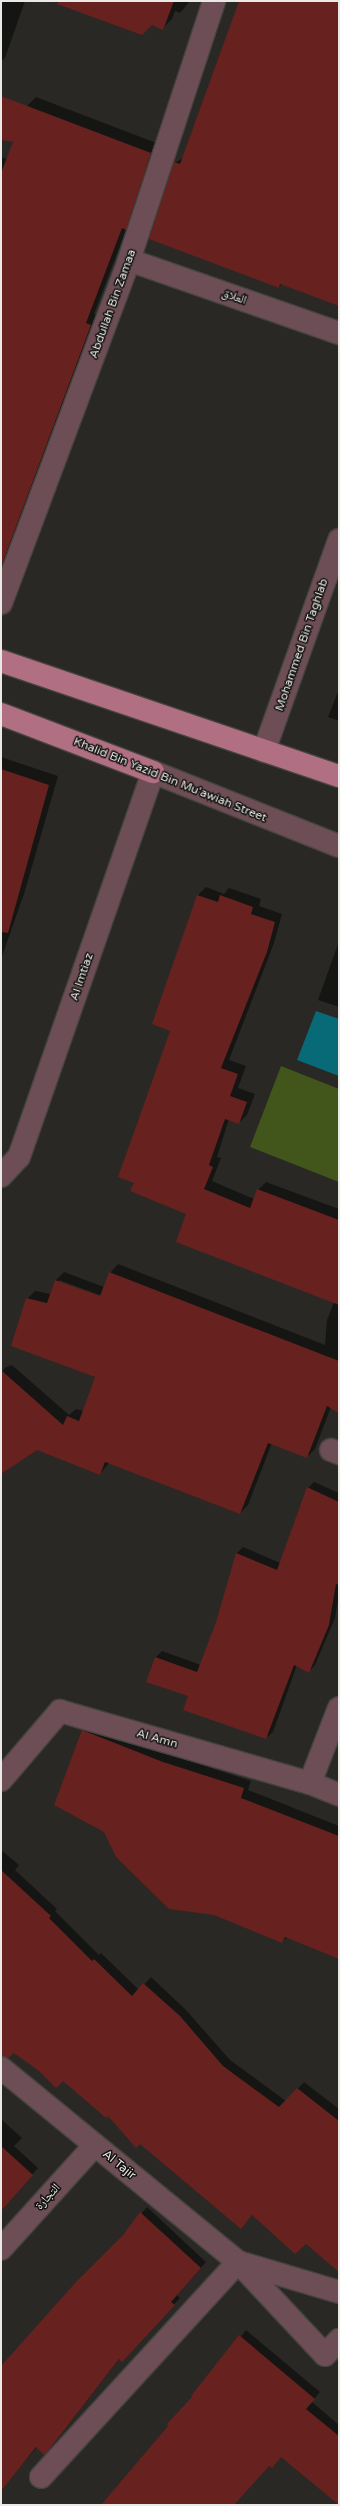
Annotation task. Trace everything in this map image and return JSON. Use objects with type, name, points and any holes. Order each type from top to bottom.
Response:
[{"type":"main road","points":[[1,661],[339,776]]},
{"type":"main road","name":"Khalid Bin Yazid Bin Mu'awiah Street","points":[[1,714],[153,772]]},
{"type":"street","name":"Abdullah Bin Zamaa","points":[[1,603],[130,260],[214,1]]},
{"type":"street","name":"العلاق","points":[[130,260],[339,333]]},
{"type":"street","name":"Mohammed Bin Taghlab","points":[[264,751],[339,540]]},
{"type":"street","name":"Khalid Bin Yazid Bin Mu'awiah Street","points":[[153,772],[339,846]]},
{"type":"street","name":"Al Imtiaz","points":[[1,1176],[19,1157],[153,772]]},
{"type":"street","points":[[310,1783],[339,1708]]},
{"type":"street","name":"Al Amn","points":[[1,1780],[60,1711],[310,1783],[339,1795]]},
{"type":"street","name":"Al Tajir","points":[[1,2068],[238,2262],[325,2355],[339,2340]]},
{"type":"street","name":"التجارة","points":[[1,2249],[95,2145]]},
{"type":"street","points":[[41,2477],[238,2262]]},
{"type":"street","name":"Al Tajir","points":[[238,2262],[339,2292]]},
{"type":"green space","points":[[281,1066],[339,1089],[339,1182],[250,1147]]},
{"type":"water","points":[[316,1011],[339,1019],[339,1076],[297,1060]]},
{"type":"building","points":[[58,1],[174,1],[163,30],[152,25],[142,35],[57,4]]},
{"type":"building","points":[[239,1],[339,1],[339,306],[280,284],[279,288],[149,239],[174,162],[180,164]]},
{"type":"building","points":[[1,96],[151,153],[126,230],[122,228],[86,323],[91,325],[1,567],[1,173],[13,142],[1,140]]},
{"type":"building","points":[[1,769],[49,785],[8,933],[1,932]]},
{"type":"building","points":[[197,895],[218,902],[220,895],[253,907],[251,914],[275,922],[267,952],[221,1068],[238,1074],[230,1096],[247,1102],[239,1124],[225,1119],[209,1165],[213,1167],[204,1189],[250,1208],[257,1189],[339,1220],[339,1305],[176,1242],[186,1214],[130,1191],[134,1183],[118,1177],[170,1031],[152,1024]]},
{"type":"building","points":[[109,1272],[339,1361],[339,1413],[327,1406],[307,1458],[268,1443],[240,1514],[105,1462],[100,1475],[37,1450],[1,1474],[1,1370],[63,1425],[67,1416],[79,1421],[95,1377],[11,1346],[26,1298],[47,1303],[55,1280],[100,1296]]},
{"type":"building","points":[[307,1487],[339,1502],[339,1585],[336,1584],[329,1625],[309,1673],[294,1665],[266,1739],[183,1710],[188,1696],[146,1682],[155,1657],[197,1672],[216,1622],[236,1553],[277,1570]]},
{"type":"building","points":[[82,1730],[163,1762],[244,1788],[241,1798],[339,1836],[339,1959],[285,1937],[282,1943],[214,1915],[169,1909],[116,1857],[104,1832],[54,1805]]},
{"type":"building","points":[[1,1870],[51,1916],[49,1918],[92,1961],[94,1959],[132,1996],[143,1983],[180,2016],[223,2066],[279,2107],[297,2088],[339,2121],[339,2272],[306,2244],[295,2254],[252,2215],[241,2229],[140,2144],[136,2148],[108,2116],[106,2118],[63,2081],[56,2088],[39,2071],[14,2053],[8,2058],[1,2056]]},
{"type":"building","points":[[1,2146],[33,2175],[1,2211]]},
{"type":"building","points":[[140,2212],[201,2268],[171,2302],[175,2305],[122,2362],[119,2359],[48,2451],[44,2455],[36,2447],[1,2491],[1,2366],[76,2282],[123,2235]]},
{"type":"building","points":[[239,2335],[315,2399],[306,2409],[339,2436],[339,2505],[281,2457],[272,2468],[269,2466],[234,2505],[101,2505],[168,2426],[167,2424],[192,2397],[191,2396]]}]
